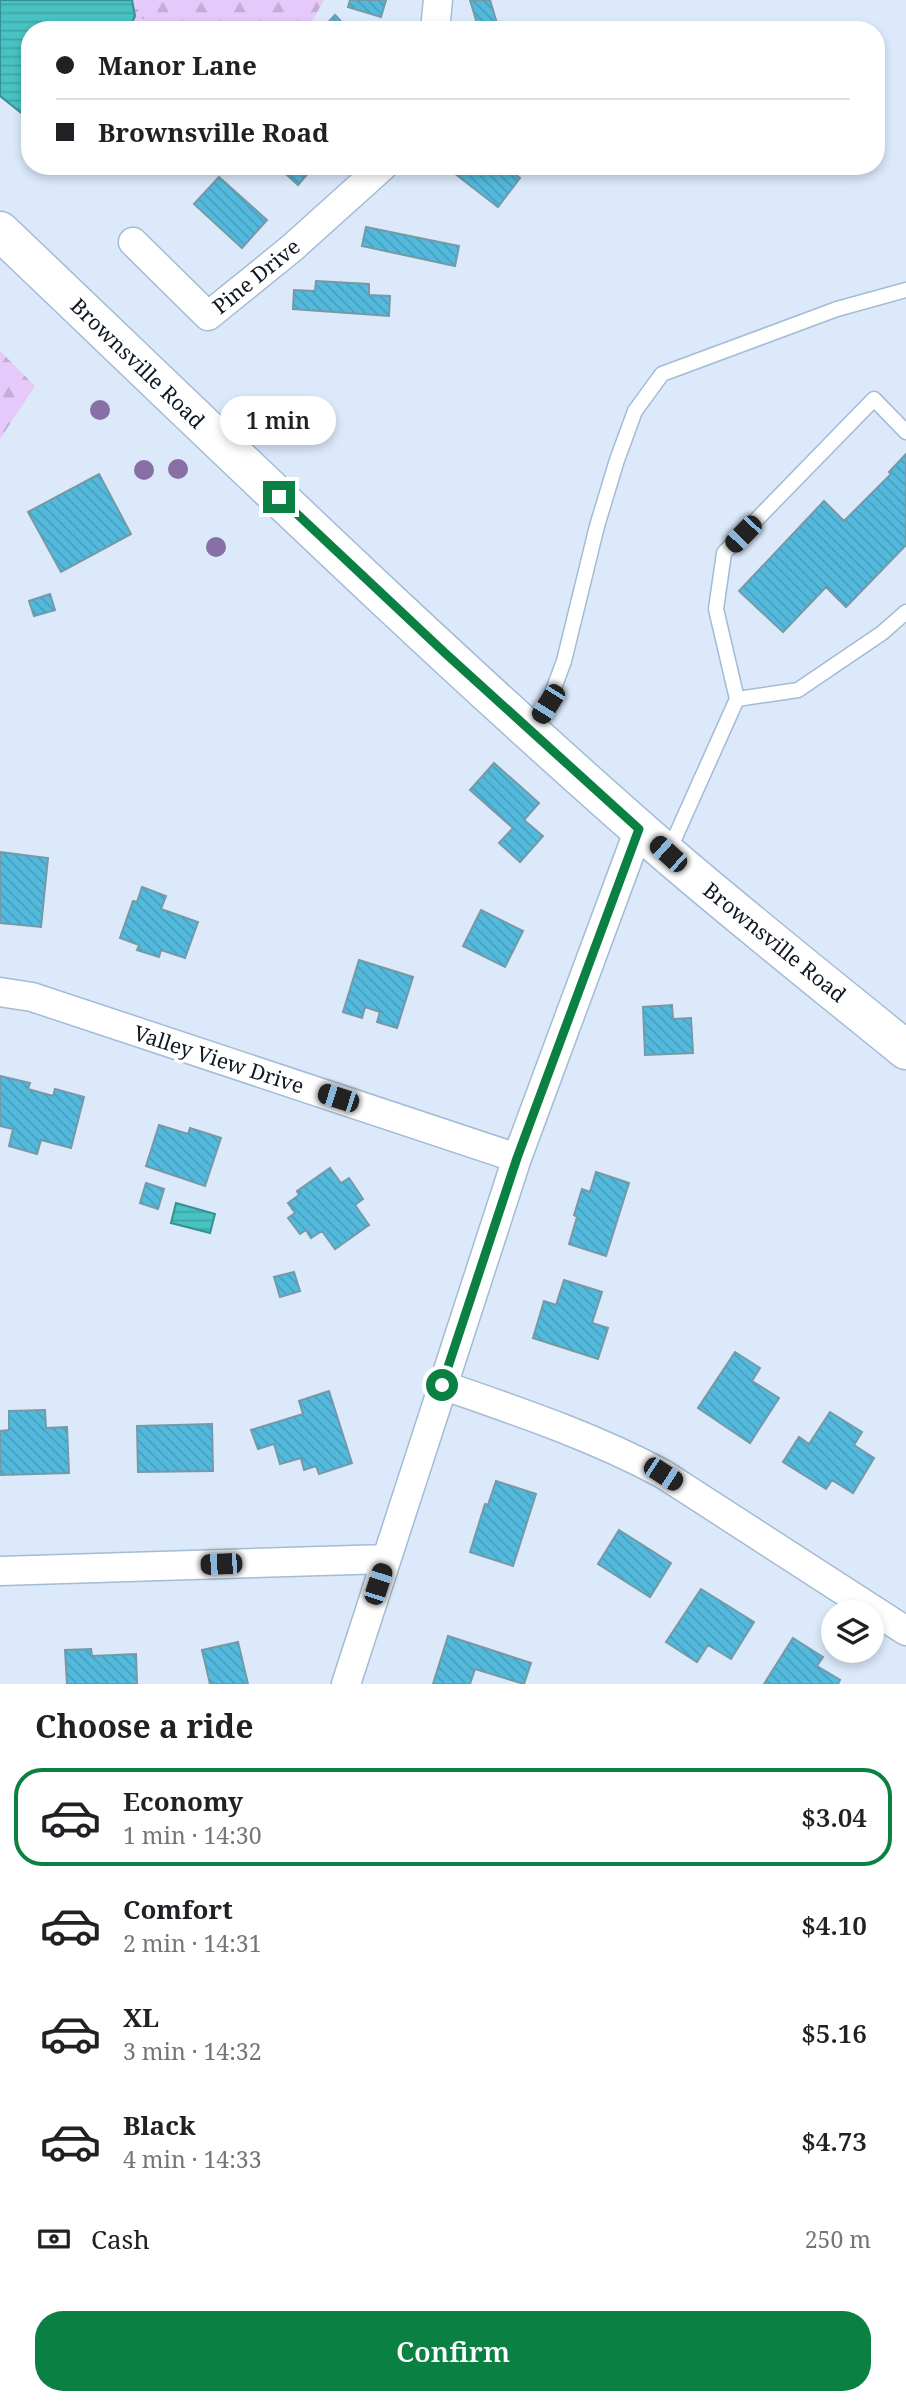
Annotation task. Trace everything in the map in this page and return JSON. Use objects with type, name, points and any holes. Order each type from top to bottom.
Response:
[{"type":"street","points":[[436,21],[438,0]]},
{"type":"street","name":"Pine Drive","points":[[133,242],[208,316],[292,248],[373,175]]},
{"type":"street","name":"Brownsville Road","points":[[0,231],[260,480],[639,829],[906,1050]]},
{"type":"street","points":[[346,1684],[517,1158],[639,829]]},
{"type":"street","name":"Valley View Drive","points":[[0,992],[32,997],[517,1158]]},
{"type":"street","points":[[442,1385],[566,1428],[623,1452],[663,1474],[906,1631]]},
{"type":"street","points":[[0,1571],[386,1559]]},
{"type":"lane","points":[[531,731],[548,704],[564,661],[617,460],[635,411],[662,374],[837,309],[906,290]]},
{"type":"lane","points":[[668,854],[737,699],[716,609],[724,553],[874,399],[906,432]]},
{"type":"lane","points":[[737,699],[798,691],[882,633],[906,612]]},
{"type":"green space","points":[[132,0],[135,0],[146,21],[133,21],[135,16]]},
{"type":"green space","points":[[135,0],[324,0],[312,21],[146,21]]},
{"type":"green space","points":[[0,351],[35,386],[0,439]]},
{"type":"shaded area","points":[[0,0],[132,0],[135,16],[133,21],[21,21],[21,113],[0,96]]},
{"type":"shaded area","points":[[176,1203],[215,1214],[210,1233],[171,1223]]},
{"type":"building","points":[[350,0],[386,0],[381,17],[348,7]]},
{"type":"building","points":[[470,0],[490,0],[496,21],[476,21]]},
{"type":"building","points":[[335,15],[341,21],[329,21]]},
{"type":"building","points":[[287,175],[307,175],[298,185]]},
{"type":"building","points":[[457,175],[516,175],[520,178],[498,207]]},
{"type":"building","points":[[219,177],[267,220],[242,248],[194,204]]},
{"type":"building","points":[[366,227],[459,246],[455,266],[362,246]]},
{"type":"building","points":[[316,281],[369,284],[369,295],[390,296],[389,316],[293,309],[294,290],[315,291]]},
{"type":"building","points":[[906,454],[906,545],[846,607],[826,587],[783,632],[739,591],[824,501],[844,521],[891,474],[889,472]]},
{"type":"building","points":[[99,474],[131,534],[61,572],[28,512]]},
{"type":"building","points":[[50,594],[55,610],[34,616],[29,601]]},
{"type":"building","points":[[494,763],[539,803],[524,820],[543,836],[520,862],[499,843],[513,828],[470,790]]},
{"type":"building","points":[[0,852],[48,858],[41,927],[0,923]]},
{"type":"building","points":[[142,887],[166,896],[161,909],[198,922],[185,958],[161,950],[159,957],[137,950],[139,945],[120,938],[133,901],[137,902]]},
{"type":"building","points":[[481,910],[523,931],[505,967],[463,946]]},
{"type":"building","points":[[359,960],[413,977],[397,1028],[377,1022],[380,1012],[365,1007],[362,1018],[343,1012]]},
{"type":"building","points":[[672,1005],[673,1019],[691,1018],[693,1053],[645,1055],[643,1007]]},
{"type":"building","points":[[0,1076],[30,1083],[28,1089],[53,1096],[55,1089],[84,1097],[71,1148],[41,1140],[37,1154],[9,1146],[13,1129],[0,1126]]},
{"type":"building","points":[[159,1125],[188,1134],[190,1128],[221,1138],[205,1186],[146,1166]]},
{"type":"building","points":[[330,1168],[341,1183],[349,1178],[363,1199],[355,1205],[369,1225],[335,1249],[322,1231],[311,1238],[306,1230],[300,1234],[288,1218],[295,1213],[288,1203],[299,1195],[297,1191]]},
{"type":"building","points":[[596,1172],[629,1183],[606,1256],[569,1244],[582,1189],[590,1192]]},
{"type":"building","points":[[146,1183],[164,1189],[158,1209],[140,1203]]},
{"type":"building","points":[[294,1272],[300,1291],[280,1297],[274,1277]]},
{"type":"building","points":[[564,1280],[602,1292],[592,1323],[608,1328],[598,1359],[533,1338],[544,1301],[556,1305]]},
{"type":"building","points":[[735,1352],[760,1368],[752,1381],[779,1398],[750,1443],[698,1408]]},
{"type":"building","points":[[329,1391],[352,1463],[319,1474],[316,1466],[304,1470],[301,1458],[280,1464],[274,1444],[258,1449],[251,1430],[303,1414],[299,1401]]},
{"type":"building","points":[[45,1410],[46,1428],[67,1427],[69,1473],[0,1475],[0,1431],[9,1430],[9,1411]]},
{"type":"building","points":[[830,1412],[862,1432],[854,1445],[874,1458],[853,1493],[832,1480],[826,1489],[783,1462],[799,1437],[809,1444]]},
{"type":"building","points":[[212,1424],[213,1471],[138,1472],[137,1426]]},
{"type":"building","points":[[496,1481],[536,1494],[513,1566],[470,1552],[485,1504],[488,1505]]},
{"type":"building","points":[[619,1530],[671,1563],[650,1597],[598,1564]]},
{"type":"building","points":[[701,1589],[754,1622],[731,1659],[708,1645],[697,1662],[666,1642]]},
{"type":"building","points":[[448,1636],[531,1663],[524,1684],[475,1669],[470,1684],[433,1684]]},
{"type":"building","points":[[793,1638],[821,1656],[817,1666],[840,1680],[838,1684],[764,1684]]},
{"type":"building","points":[[238,1642],[248,1684],[210,1684],[202,1650]]},
{"type":"building","points":[[91,1649],[92,1656],[136,1654],[137,1684],[67,1684],[65,1650]]},
{"type":"route","points":[[279,497],[445,653],[639,829],[517,1158],[442,1385]]}]
